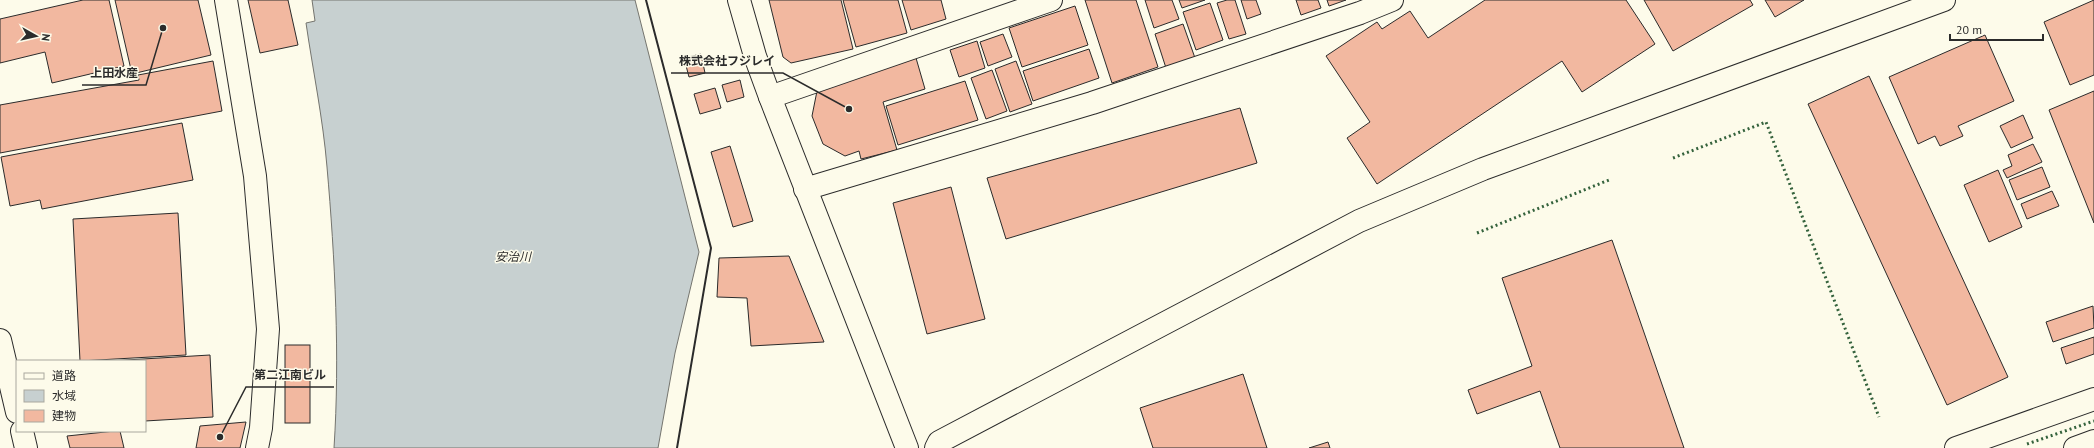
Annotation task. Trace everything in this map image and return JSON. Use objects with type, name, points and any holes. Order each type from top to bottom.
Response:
[{"type":"street","points":[[226,0],[255,176],[268,329],[261,428],[257,448]]},
{"type":"street","points":[[739,0],[755,56],[770,97],[805,190],[907,448]]},
{"type":"street","points":[[770,97],[1023,5],[1051,0]]},
{"type":"street","points":[[805,190],[1092,103],[1360,13],[1392,0]]},
{"type":"street","points":[[936,448],[939,442],[1359,221],[1483,169],[1944,0]]},
{"type":"street","points":[[0,340],[16,408]]},
{"type":"street","points":[[1956,448],[2094,398]]},
{"type":"street","points":[[22,432],[26,448]]},
{"type":"street","points":[[2075,448],[2094,441]]},
{"type":"water","name":"安治川","points":[[312,0],[635,0],[699,252],[675,353],[658,448],[334,448],[337,378],[336,308],[330,201],[325,149],[306,23],[315,21]]},
{"type":"building","points":[[83,0],[109,0],[124,66],[52,83],[45,52],[0,63],[0,19]]},
{"type":"building","points":[[115,0],[198,0],[211,55],[132,74]]},
{"type":"building","points":[[248,0],[288,0],[298,45],[260,53]]},
{"type":"building","points":[[769,0],[841,0],[853,49],[791,63],[783,57]]},
{"type":"building","points":[[843,0],[898,0],[907,33],[856,47]]},
{"type":"building","points":[[902,0],[941,0],[946,19],[911,30]]},
{"type":"building","points":[[1085,0],[1136,0],[1158,67],[1112,83]]},
{"type":"building","points":[[1145,0],[1172,0],[1179,19],[1154,28]]},
{"type":"building","points":[[1179,0],[1205,0],[1182,8]]},
{"type":"building","points":[[1227,0],[1235,0],[1246,34],[1229,39],[1217,3]]},
{"type":"building","points":[[1241,0],[1256,0],[1261,14],[1247,19]]},
{"type":"building","points":[[1296,0],[1318,0],[1321,8],[1301,15]]},
{"type":"building","points":[[1327,0],[1346,0],[1329,6]]},
{"type":"building","points":[[1485,0],[1626,0],[1655,44],[1582,92],[1562,61],[1377,184],[1347,138],[1370,122],[1326,56],[1377,22],[1382,29],[1410,11],[1428,38]]},
{"type":"building","points":[[1644,0],[1750,0],[1753,5],[1673,51]]},
{"type":"building","points":[[1765,0],[1804,0],[1775,17]]},
{"type":"building","points":[[2094,0],[2094,75],[2070,85],[2044,22]]},
{"type":"building","points":[[1210,3],[1223,40],[1196,50],[1183,12]]},
{"type":"building","points":[[1075,6],[1088,45],[1022,67],[1009,28]]},
{"type":"building","points":[[1183,24],[1195,58],[1166,68],[1155,34]]},
{"type":"building","points":[[1003,34],[1012,57],[988,66],[980,42]]},
{"type":"building","points":[[1985,35],[2014,101],[1958,126],[1963,136],[1940,146],[1935,136],[1918,144],[1889,77]]},
{"type":"building","points":[[977,41],[985,68],[959,77],[950,50]]},
{"type":"building","points":[[1089,49],[1099,78],[1033,101],[1023,71]]},
{"type":"building","points":[[701,54],[705,73],[689,77],[684,58]]},
{"type":"building","points":[[916,58],[925,89],[883,102],[897,150],[861,159],[859,151],[845,156],[823,144],[812,116],[817,91]]},
{"type":"building","points":[[213,61],[222,111],[0,153],[0,105],[139,80],[138,75]]},
{"type":"building","points":[[1016,61],[1032,104],[1010,112],[995,69]]},
{"type":"building","points":[[992,70],[1007,111],[986,119],[971,78]]},
{"type":"building","points":[[1869,76],[2008,377],[1947,405],[1808,104]]},
{"type":"building","points":[[740,80],[744,97],[727,102],[722,85]]},
{"type":"building","points":[[965,81],[978,120],[898,145],[886,106]]},
{"type":"building","points":[[715,88],[721,108],[700,114],[694,94]]},
{"type":"building","points":[[2094,91],[2094,223],[2049,110]]},
{"type":"building","points":[[1240,108],[1257,163],[1006,239],[987,178]]},
{"type":"building","points":[[2023,115],[2033,138],[2011,148],[2000,126]]},
{"type":"building","points":[[182,123],[193,180],[42,209],[40,200],[10,206],[1,157]]},
{"type":"building","points":[[2033,144],[2042,162],[2007,178],[2003,170],[2012,166],[2008,155]]},
{"type":"building","points":[[730,146],[753,221],[733,227],[711,152]]},
{"type":"building","points":[[2042,167],[2050,187],[2017,200],[2009,180]]},
{"type":"building","points":[[1998,170],[2022,227],[1989,242],[1964,185]]},
{"type":"building","points":[[951,187],[985,319],[927,334],[893,203]]},
{"type":"building","points":[[2052,191],[2059,206],[2027,219],[2021,204]]},
{"type":"building","points":[[178,213],[186,355],[80,360],[73,219]]},
{"type":"building","points":[[1612,240],[1684,448],[1560,448],[1540,391],[1477,414],[1468,390],[1532,366],[1502,278]]},
{"type":"building","points":[[789,256],[824,342],[751,346],[747,298],[717,297],[719,258]]},
{"type":"building","points":[[2093,306],[2094,328],[2053,342],[2046,322]]},
{"type":"building","points":[[2094,337],[2094,354],[2066,364],[2061,348]]},
{"type":"building","points":[[285,345],[310,345],[310,423],[285,423]]},
{"type":"building","points":[[210,355],[213,417],[146,421],[146,360],[126,360]]},
{"type":"building","points":[[1243,374],[1267,448],[1153,448],[1140,408]]},
{"type":"building","points":[[246,422],[240,448],[196,448],[200,426]]},
{"type":"building","points":[[120,432],[124,448],[70,448],[67,436]]},
{"type":"building","points":[[1328,442],[1330,448],[1309,448]]},
{"type":"hedge","points":[[1673,158],[1766,122],[1879,417]]},
{"type":"hedge","points":[[1477,233],[1609,180]]},
{"type":"hedge","points":[[2027,444],[2094,421]]},
{"type":"wall","points":[[646,0],[711,248],[677,448]]},
{"type":"place","name":"上田水産","points":[[163,28]]},
{"type":"place","name":"株式会社フジレイ","points":[[849,109]]},
{"type":"place","name":"第二江南ビル","points":[[220,437]]}]
